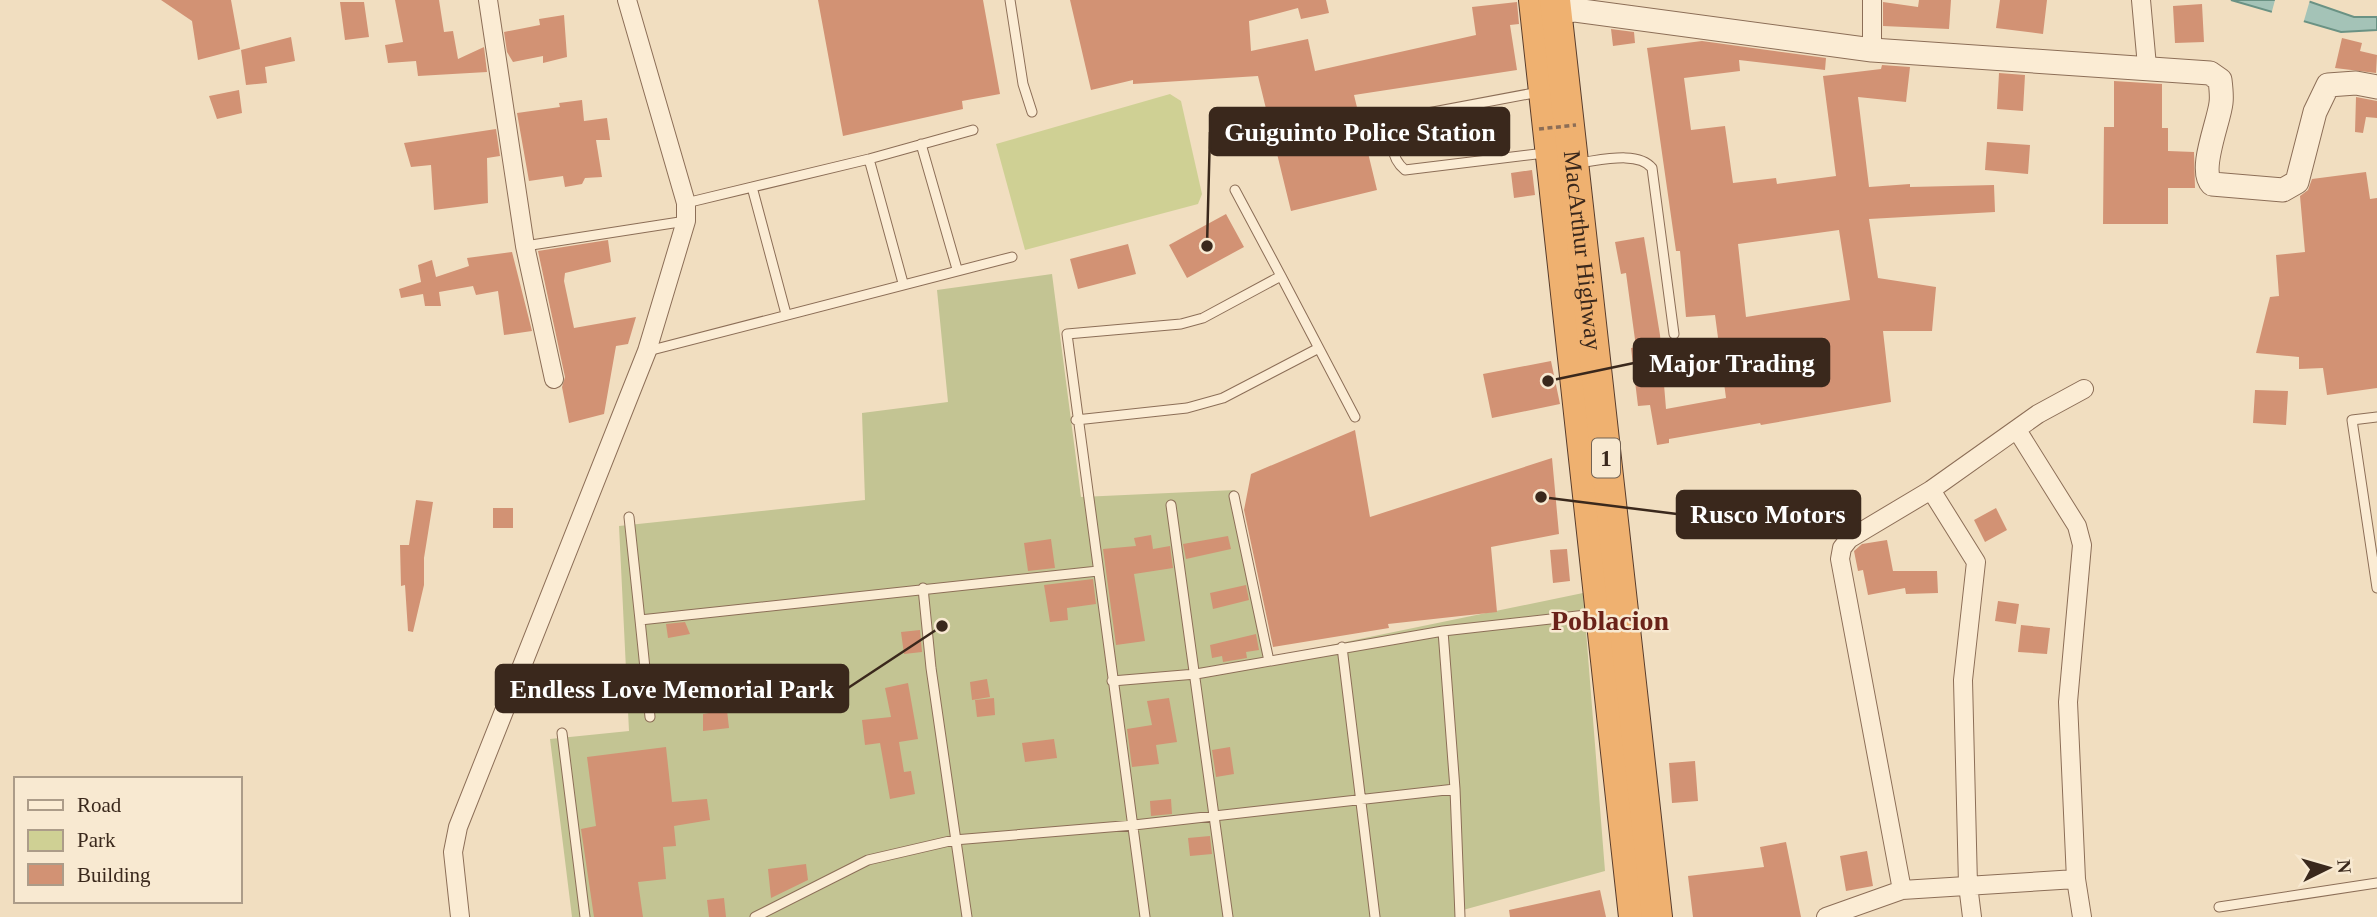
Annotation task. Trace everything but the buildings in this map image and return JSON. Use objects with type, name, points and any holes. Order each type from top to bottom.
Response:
[{"type":"highway","name":"MacArthur Highway","points":[[1545,7],[1544,91],[1554,148],[1657,917]]},
{"type":"highway","name":"MacArthur Highway","points":[[1545,7],[1554,148],[1600,613],[1634,917]]},
{"type":"street","points":[[488,0],[525,246],[554,379]]},
{"type":"street","points":[[460,917],[453,852],[458,827],[647,351],[686,221],[685,203],[627,0]]},
{"type":"street","points":[[1872,0],[1872,50]]},
{"type":"street","points":[[2141,0],[2147,66]]},
{"type":"street","points":[[1545,7],[1872,50],[2210,72],[2220,80],[2221,102],[2207,164],[2207,176],[2212,184],[2283,190],[2292,187],[2297,182],[2315,111],[2328,85],[2356,83],[2377,87]]},
{"type":"street","points":[[1902,890],[1840,559],[1842,548],[1849,540],[1931,490],[2038,414],[2084,389]]},
{"type":"street","points":[[2017,430],[2077,526],[2082,545],[2068,702],[2076,879],[2082,917]]},
{"type":"street","points":[[1931,490],[1976,562],[1963,680],[1968,885],[1972,917]]},
{"type":"street","points":[[1826,917],[1902,890],[2076,879]]},
{"type":"lane","points":[[1010,0],[1023,84],[1032,112]]},
{"type":"lane","points":[[1544,91],[1396,119],[1392,148],[1397,163],[1405,170],[1554,148],[1647,161],[1652,168],[1674,334]]},
{"type":"lane","points":[[685,203],[869,159],[973,130]]},
{"type":"lane","points":[[921,144],[957,269]]},
{"type":"lane","points":[[869,159],[903,283]]},
{"type":"lane","points":[[752,187],[786,314]]},
{"type":"lane","points":[[1235,190],[1355,417]]},
{"type":"lane","points":[[525,246],[686,221]]},
{"type":"lane","points":[[647,351],[1012,257]]},
{"type":"lane","points":[[1145,917],[1076,420],[1067,334],[1181,324],[1203,318],[1281,275]]},
{"type":"lane","points":[[1076,420],[1186,408],[1223,398],[1317,349]]},
{"type":"lane","points":[[2377,417],[2352,420],[2377,588]]},
{"type":"lane","points":[[1234,496],[1269,661]]},
{"type":"lane","points":[[1171,505],[1228,917]]},
{"type":"lane","points":[[629,517],[650,718]]},
{"type":"lane","points":[[640,620],[1098,570]]},
{"type":"lane","points":[[923,589],[954,840],[967,917]]},
{"type":"lane","points":[[1112,681],[1196,674],[1443,631],[1600,613]]},
{"type":"lane","points":[[1443,631],[1455,789],[1460,917]]},
{"type":"lane","points":[[1342,647],[1375,917]]},
{"type":"lane","points":[[562,733],[585,917]]},
{"type":"lane","points":[[755,917],[868,860],[954,840],[1133,825],[1455,789]]},
{"type":"lane","points":[[2219,907],[2377,883]]},
{"type":"path","points":[[1554,148],[1576,125]]},
{"type":"green space","points":[[1170,94],[1181,101],[1202,194],[1198,204],[1025,250],[996,144]]},
{"type":"green space","points":[[1052,274],[1081,497],[1235,490],[1267,658],[1583,593],[1605,871],[1463,910],[1464,917],[572,917],[550,739],[629,731],[619,526],[865,500],[862,413],[948,402],[937,290]]},
{"type":"shaded area","points":[[2231,0],[2305,0],[2354,17],[2377,17],[2377,30],[2341,32]]},
{"type":"pier","points":[[2275,0],[2310,0],[2303,24],[2271,15]]},
{"type":"place","name":"Guiguinto Police Station","points":[[1207,246]]},
{"type":"place","name":"Major Trading","points":[[1548,381]]},
{"type":"place","name":"Rusco Motors","points":[[1541,497]]},
{"type":"place","name":"Endless Love Memorial Park","points":[[942,626]]},
{"type":"district","name":"Poblacion","points":[[1610,620]]}]
